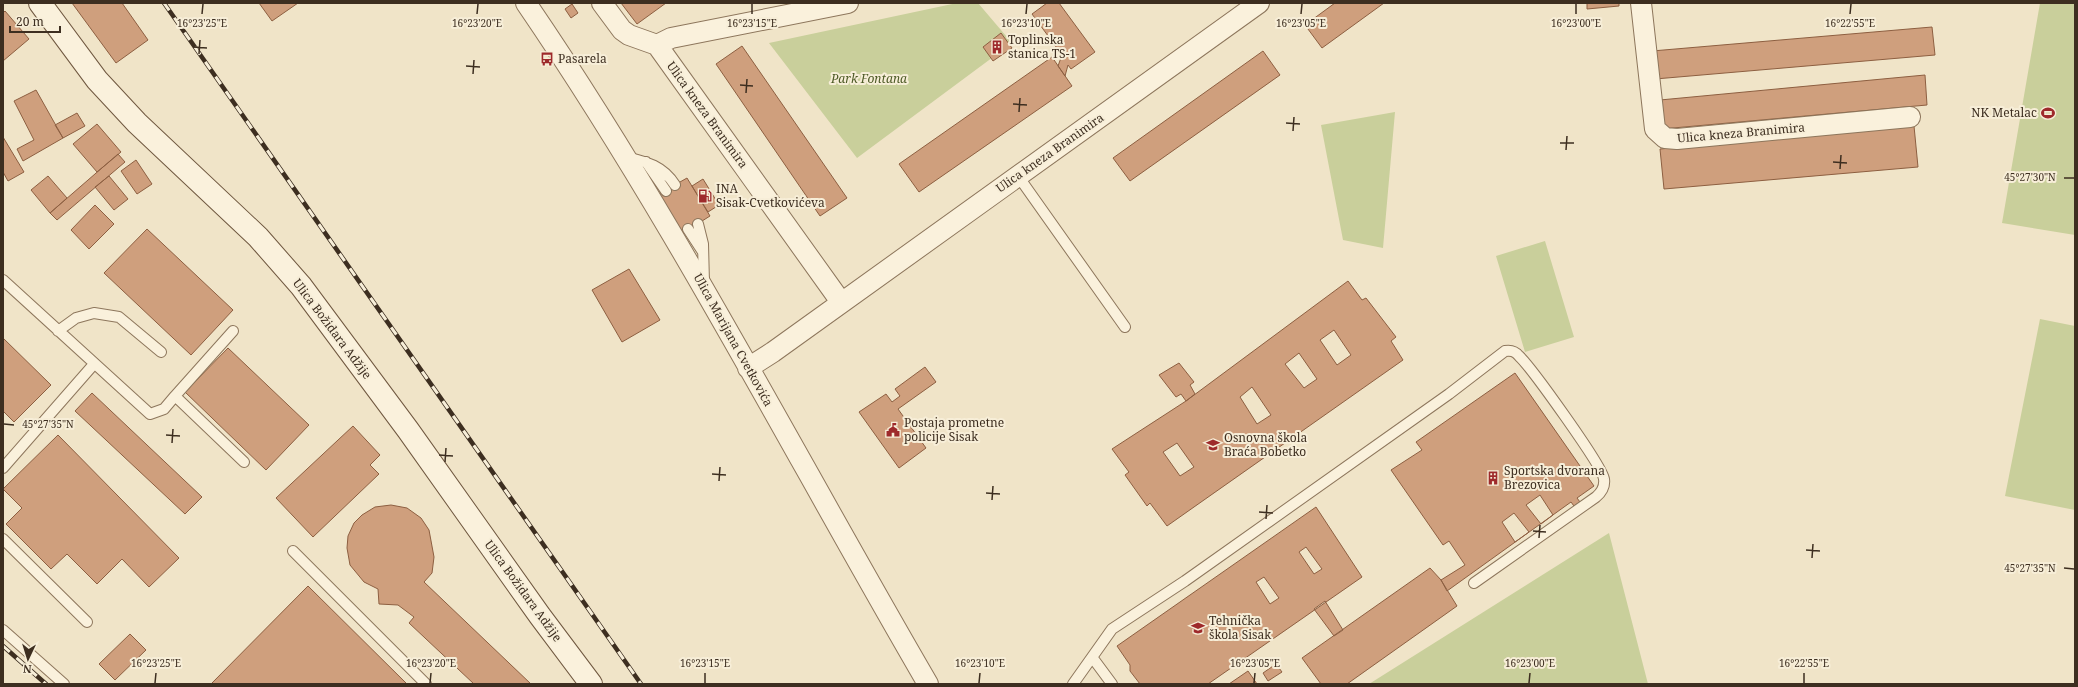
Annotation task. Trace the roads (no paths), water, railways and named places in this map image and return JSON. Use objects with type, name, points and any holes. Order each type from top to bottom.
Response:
[{"type":"main road","name":"Ulica Božidara Adžije","points":[[40,3],[96,80],[137,123],[258,237],[301,286],[408,430],[540,616],[590,683]]},
{"type":"street","name":"Ulica Marijana Cvetkovića","points":[[526,3],[588,95],[704,289],[928,684]]},
{"type":"street","points":[[602,3],[622,30],[629,35],[657,45],[671,38],[848,3]]},
{"type":"street","name":"Ulica kneza Branimira","points":[[748,368],[773,352],[1259,3]]},
{"type":"street","name":"Ulica kneza Branimira","points":[[1641,3],[1655,129],[1665,138],[1677,139],[1910,117]]},
{"type":"street","name":"Ulica kneza Branimira","points":[[657,45],[841,302]]},
{"type":"lane","points":[[626,157],[646,162],[662,169],[669,175],[675,185]]},
{"type":"lane","points":[[646,162],[666,191]]},
{"type":"lane","points":[[1018,176],[1125,327]]},
{"type":"lane","points":[[698,224],[702,234],[704,254],[704,289]]},
{"type":"lane","points":[[688,229],[704,254]]},
{"type":"lane","points":[[3,280],[150,414],[164,408],[233,331]]},
{"type":"lane","points":[[58,331],[76,318],[94,313],[119,317],[161,352]]},
{"type":"lane","points":[[1073,684],[1112,629],[1236,544],[1449,394],[1505,351],[1511,351],[1521,358],[1577,435],[1603,475],[1604,485],[1602,492],[1596,497],[1474,583]]},
{"type":"lane","points":[[3,468],[94,364]]},
{"type":"lane","points":[[175,396],[244,462]]},
{"type":"lane","points":[[3,539],[87,622]]},
{"type":"lane","points":[[293,551],[426,684]]},
{"type":"lane","points":[[3,630],[64,684]]},
{"type":"lane","points":[[1092,657],[1112,684]]},
{"type":"railway","points":[[164,3],[641,684]]},
{"type":"railway","points":[[3,646],[46,684]]},
{"type":"place","name":"Toplinska stanica TS-1","points":[[997,47]]},
{"type":"place","name":"Pasarela","points":[[547,59]]},
{"type":"place","name":"NK Metalac","points":[[2048,113]]},
{"type":"place","name":"INA Sisak-Cvetkovićeva","points":[[705,196]]},
{"type":"place","name":"Postaja prometne policije Sisak","points":[[893,430]]},
{"type":"place","name":"Osnovna škola Braća Bobetko","points":[[1213,445]]},
{"type":"place","name":"Sportska dvorana Brezovica","points":[[1493,478]]},
{"type":"place","name":"Tehnička škola Sisak","points":[[1198,628]]},
{"type":"park label","name":"Park Fontana","points":[[869,79]]}]
